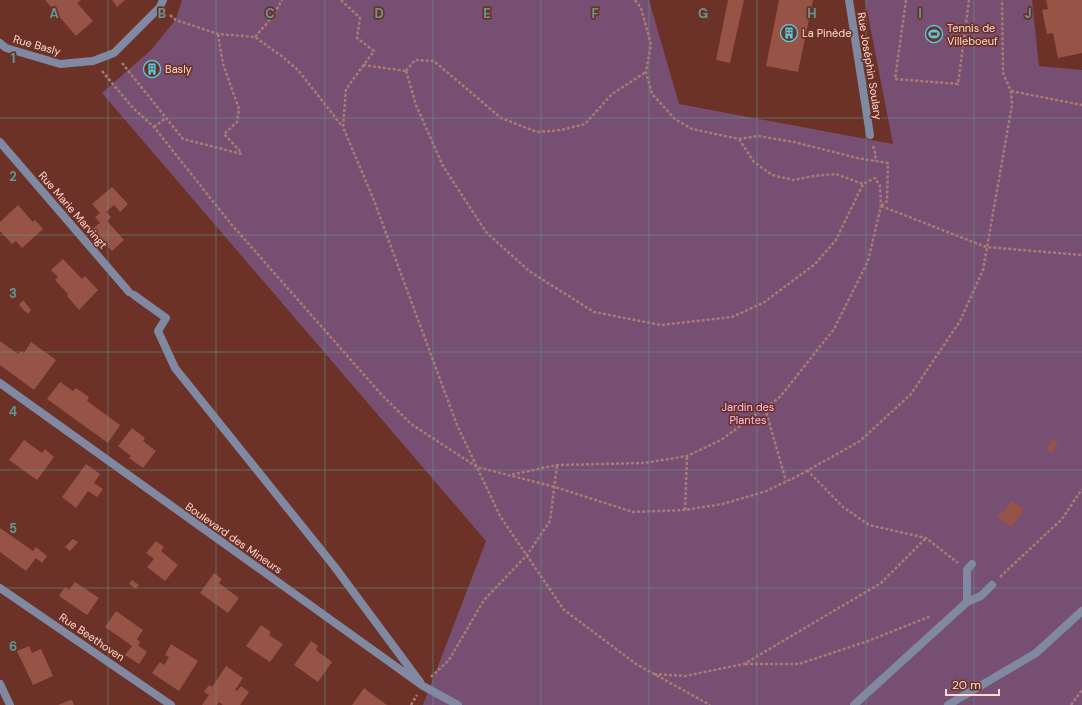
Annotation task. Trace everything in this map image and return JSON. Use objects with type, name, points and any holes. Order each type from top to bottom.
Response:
[{"type":"street","name":"Rue Joséphin Soulary","points":[[849,0],[870,135]]},
{"type":"street","name":"Rue Basly","points":[[0,43],[6,48],[60,64],[93,61],[114,53],[162,3]]},
{"type":"street","name":"Rue Marie Marvingt","points":[[0,142],[131,293],[166,318],[158,331],[176,368],[334,566],[423,686]]},
{"type":"street","name":"Boulevard des Mineurs","points":[[0,383],[423,686],[458,705]]},
{"type":"street","points":[[967,602],[970,567]]},
{"type":"street","points":[[854,705],[967,602],[980,596],[992,585]]},
{"type":"street","name":"Rue Beethoven","points":[[0,588],[171,705]]},
{"type":"street","points":[[948,705],[1036,653],[1082,611]]},
{"type":"street","points":[[0,684],[10,705]]},
{"type":"path","points":[[254,38],[273,16],[282,0]]},
{"type":"path","points":[[341,0],[360,18],[357,38],[374,51],[346,89],[343,127]]},
{"type":"path","points":[[635,0],[641,8],[651,44],[646,72],[652,94],[675,119],[692,129],[739,139],[758,136],[787,140],[857,158],[888,163],[887,201],[881,206]]},
{"type":"path","points":[[906,0],[895,80],[958,84],[969,0]]},
{"type":"path","points":[[93,61],[133,108],[154,127],[232,224],[380,393],[411,424],[477,467],[555,487],[633,512],[685,510],[722,504],[764,492],[860,441],[911,394],[960,321],[983,270],[1012,105],[1011,91],[1003,73],[1002,0]]},
{"type":"path","points":[[162,3],[176,20],[218,34],[254,38],[284,58],[298,70],[343,127],[373,198],[456,424],[500,516],[564,610],[636,664],[710,705]]},
{"type":"path","points":[[114,53],[183,139],[242,154],[224,134],[237,122],[238,109],[223,64],[218,34]]},
{"type":"path","points":[[406,71],[415,60],[434,62],[501,118],[537,132],[561,130],[585,124],[612,94],[646,72]]},
{"type":"path","points":[[363,65],[406,71]]},
{"type":"path","points":[[406,71],[416,105],[443,166],[486,232],[529,271],[594,312],[661,325],[732,317],[763,303],[815,264],[836,240],[863,184],[875,178],[880,186],[881,206],[868,261],[834,329],[780,397],[721,440],[687,456],[644,463],[557,465],[509,475]]},
{"type":"path","points":[[1011,91],[1082,105]]},
{"type":"path","points":[[154,127],[166,118]]},
{"type":"path","points":[[739,139],[754,162],[772,175],[793,180],[836,174],[863,184]]},
{"type":"path","points":[[881,206],[986,247],[1082,255]]},
{"type":"path","points":[[764,408],[786,481]]},
{"type":"path","points":[[685,510],[687,456]]},
{"type":"path","points":[[423,686],[449,660],[484,600],[527,556],[550,521],[557,465]]},
{"type":"path","points":[[807,470],[843,507],[869,525],[926,538],[970,567]]},
{"type":"path","points":[[992,585],[1062,519],[1082,489]]},
{"type":"path","points":[[744,664],[881,583],[926,538]]},
{"type":"path","points":[[652,673],[685,676],[744,664],[799,664],[868,641],[932,616]]},
{"type":"path","points":[[1071,705],[1082,690]]},
{"type":"green space","name":"Jardin des Plantes","points":[[182,0],[649,0],[679,104],[893,144],[865,0],[1032,0],[1039,66],[1082,70],[1082,705],[423,705],[486,541],[102,93],[152,49],[176,19]]},
{"type":"building","points":[[45,0],[81,0],[77,3],[93,21],[76,36]]},
{"type":"building","points":[[112,0],[125,0],[117,7]]},
{"type":"building","points":[[728,0],[744,0],[730,63],[716,60]]},
{"type":"building","name":"La Pinède","points":[[779,0],[813,0],[798,72],[766,66]]},
{"type":"building","points":[[1046,0],[1082,0],[1082,53],[1058,58],[1053,33],[1047,34],[1042,10],[1048,9]]},
{"type":"building","name":"Basly","points":[[153,62],[159,69],[150,76],[145,69]]},
{"type":"building","points":[[112,187],[128,204],[120,212],[114,205],[106,212],[111,217],[107,221],[124,240],[112,251],[92,229],[100,223],[95,217],[100,213],[92,204]]},
{"type":"building","points":[[18,205],[33,222],[35,220],[43,229],[22,248],[16,241],[12,244],[0,231],[0,222]]},
{"type":"building","points":[[63,259],[82,279],[85,276],[98,290],[79,310],[67,296],[68,294],[55,280],[58,277],[51,270]]},
{"type":"building","points":[[23,300],[31,310],[28,314],[19,305]]},
{"type":"building","points":[[0,341],[18,354],[21,351],[24,353],[31,342],[56,360],[34,390],[0,365]]},
{"type":"building","points":[[60,382],[73,391],[76,388],[89,397],[87,401],[120,425],[108,443],[47,399]]},
{"type":"building","points":[[132,428],[145,438],[143,441],[156,451],[143,468],[129,458],[131,456],[118,446]]},
{"type":"building","points":[[1052,439],[1058,443],[1052,453],[1047,450]]},
{"type":"building","points":[[24,440],[42,453],[45,449],[54,457],[37,480],[9,460]]},
{"type":"building","points":[[86,464],[100,474],[94,483],[103,489],[97,497],[88,491],[76,508],[62,497]]},
{"type":"building","points":[[1012,501],[1024,509],[1012,527],[996,517],[1005,510]]},
{"type":"building","points":[[0,528],[33,551],[36,547],[47,556],[42,563],[36,558],[26,571],[0,552]]},
{"type":"building","points":[[73,539],[78,542],[70,551],[65,547]]},
{"type":"building","points":[[156,541],[164,547],[161,551],[178,565],[165,581],[147,567],[154,559],[146,553]]},
{"type":"building","points":[[214,573],[222,579],[219,583],[239,598],[228,613],[200,593]]},
{"type":"building","points":[[132,580],[139,585],[136,589],[129,584]]},
{"type":"building","points":[[75,582],[99,598],[87,615],[59,596],[65,587],[69,590]]},
{"type":"building","points":[[116,611],[143,630],[137,639],[140,642],[138,645],[147,652],[139,664],[125,655],[132,646],[105,627]]},
{"type":"building","points":[[261,625],[271,632],[269,635],[283,644],[270,662],[246,646]]},
{"type":"building","points":[[311,641],[318,646],[316,650],[332,662],[318,682],[294,665]]},
{"type":"building","points":[[171,644],[198,661],[179,691],[152,673],[160,662],[164,665],[169,657],[165,655]]},
{"type":"building","points":[[29,646],[32,653],[41,649],[53,676],[33,685],[17,651]]},
{"type":"building","points":[[226,666],[243,678],[235,690],[237,691],[241,686],[249,692],[240,705],[223,705],[219,702],[217,705],[202,705],[209,695],[204,692],[209,685],[212,687]]},
{"type":"building","points":[[364,688],[377,698],[387,705],[352,705]]},
{"type":"building","points":[[72,700],[74,705],[58,705],[68,701]]},
{"type":"place","name":"La Pinède","points":[[789,33]]},
{"type":"place","name":"Tennis de Villeboeuf","points":[[934,34]]},
{"type":"place","name":"Basly","points":[[152,69]]}]
